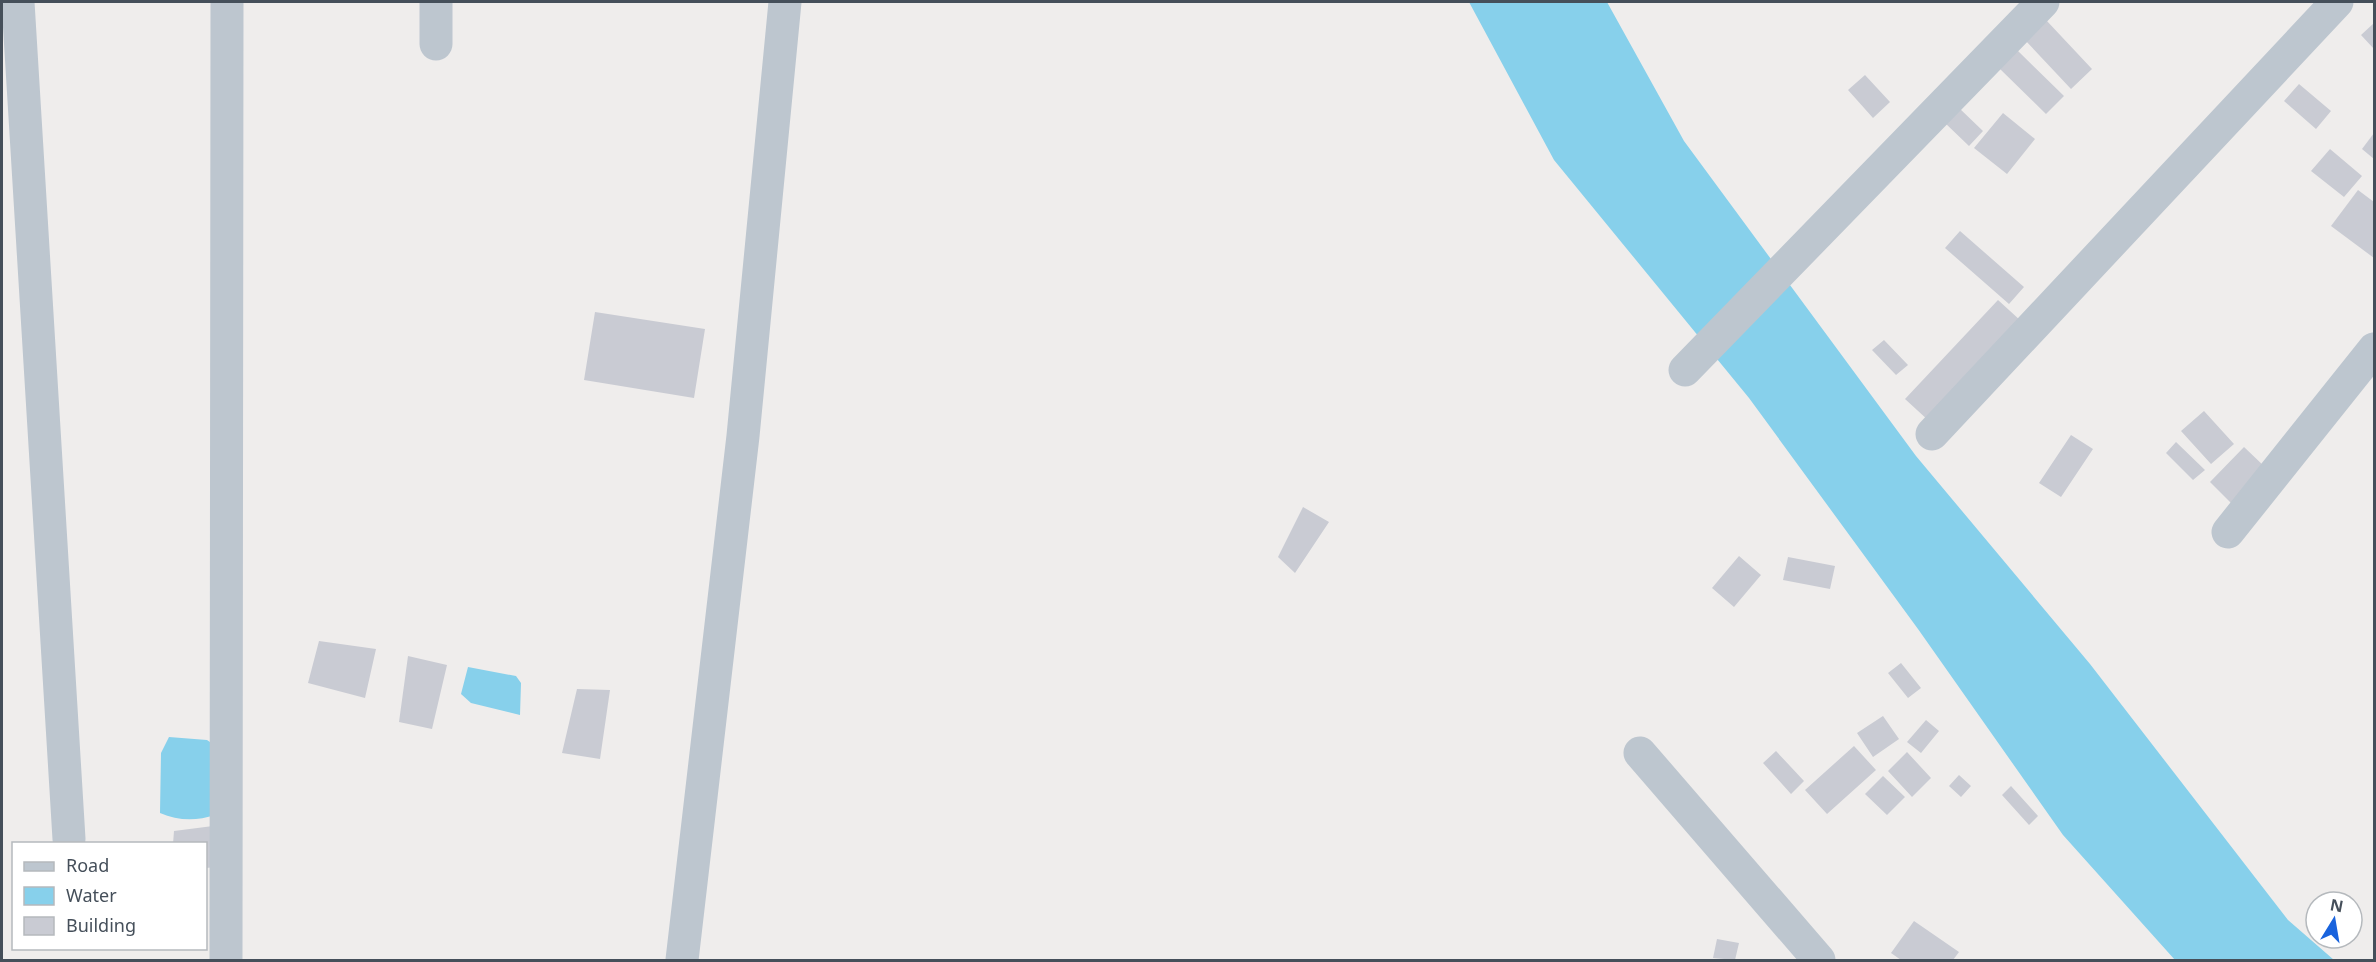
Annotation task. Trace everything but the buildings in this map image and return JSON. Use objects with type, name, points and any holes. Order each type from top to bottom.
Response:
[{"type":"street","points":[[18,2],[69,839]]},
{"type":"street","points":[[226,960],[227,2]]},
{"type":"street","points":[[436,2],[436,44]]},
{"type":"street","points":[[682,960],[743,436],[785,2]]},
{"type":"street","points":[[1693,360],[2043,2]]},
{"type":"street","points":[[1932,434],[2337,2]]},
{"type":"street","points":[[2228,532],[2374,349]]},
{"type":"street","points":[[1640,753],[1819,960]]},
{"type":"water","points":[[1469,2],[1607,2],[1684,141],[1916,456],[2090,664],[2288,920],[2304,934],[2304,950],[2322,950],[2334,960],[2175,960],[2063,835],[1918,629],[1749,398],[1554,160]]},
{"type":"water","points":[[468,667],[516,676],[521,683],[520,715],[471,703],[461,694]]},
{"type":"water","points":[[169,737],[207,740],[220,749],[215,815],[188,819],[174,818],[160,813],[161,753]]}]
